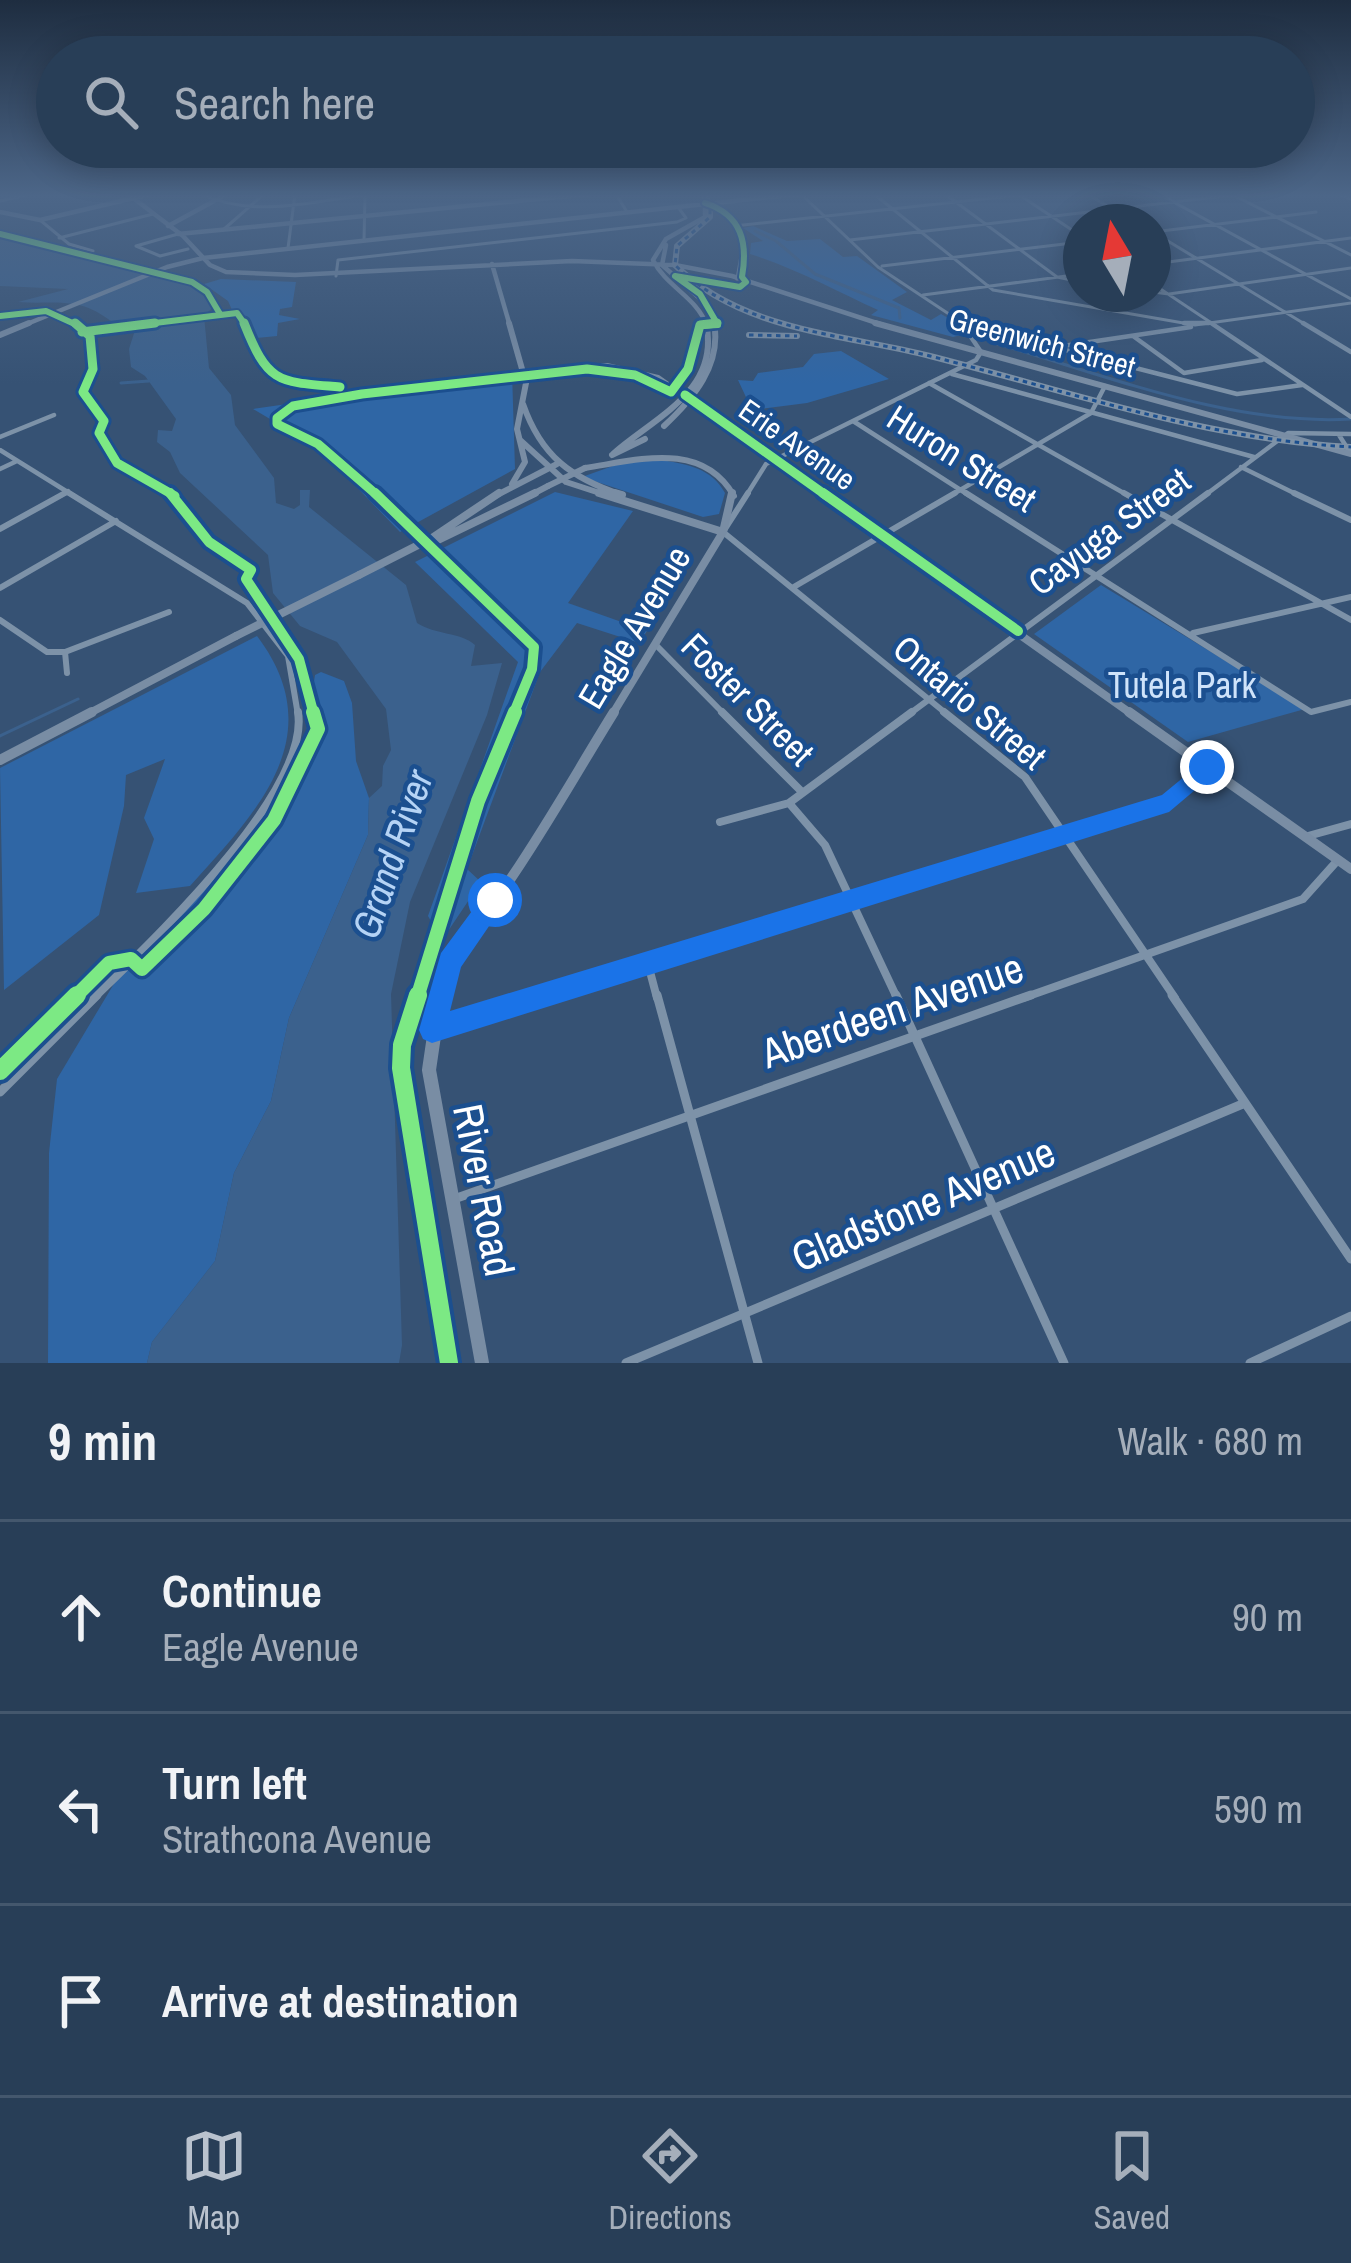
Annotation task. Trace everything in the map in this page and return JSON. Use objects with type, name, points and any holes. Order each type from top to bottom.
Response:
[{"type":"main road","points":[[167,267],[182,258]]},
{"type":"main road","points":[[0,334],[167,267],[211,258]]},
{"type":"main road","points":[[0,760],[236,636],[658,431],[710,365],[715,321],[702,299],[658,265],[660,258]]},
{"type":"main road","name":"Greenwich Street","points":[[200,259],[212,272],[230,276],[658,265],[737,279],[981,352],[1288,434]]},
{"type":"main road","points":[[493,266],[524,374],[519,439],[525,462],[512,484]]},
{"type":"main road","name":"Erie Avenue","points":[[524,374],[607,366],[658,378],[1351,869]]},
{"type":"main road","points":[[523,404],[531,433],[557,464],[585,483],[641,504]]},
{"type":"main road","points":[[1288,434],[1351,454]]},
{"type":"main road","points":[[519,439],[546,468],[588,491],[641,504]]},
{"type":"main road","points":[[585,468],[644,456],[683,460],[726,480],[735,497],[723,532]]},
{"type":"main road","points":[[434,539],[512,484],[557,464]]},
{"type":"main road","name":"Ontario Street","points":[[641,504],[723,532]]},
{"type":"main road","points":[[696,521],[733,512]]},
{"type":"main road","name":"Eagle Avenue","points":[[432,1030],[450,962],[506,885],[723,532]]},
{"type":"main road","name":"River Road","points":[[432,1030],[429,1070],[482,1363]]},
{"type":"street","points":[[336,274],[338,260],[359,258]]},
{"type":"street","points":[[737,279],[741,258]]},
{"type":"street","points":[[868,258],[963,325],[1238,394],[1302,385]]},
{"type":"street","points":[[950,258],[984,287],[1071,307],[1204,325]]},
{"type":"street","points":[[878,267],[953,258]]},
{"type":"street","points":[[1031,258],[1063,279]]},
{"type":"street","points":[[1196,258],[1351,352]]},
{"type":"street","points":[[1171,261],[1199,258]]},
{"type":"street","points":[[1274,258],[1351,301]]},
{"type":"street","points":[[1171,294],[1351,268]]},
{"type":"street","points":[[919,295],[1063,277]]},
{"type":"street","points":[[1171,295],[1349,416]]},
{"type":"street","points":[[1053,348],[1351,301]]},
{"type":"street","points":[[963,325],[981,352]]},
{"type":"street","points":[[1132,336],[1184,373],[1266,360]]},
{"type":"street","name":"Eagle Avenue","points":[[723,532],[766,464],[952,374],[981,352]]},
{"type":"street","points":[[952,374],[1254,457]]},
{"type":"street","points":[[929,383],[1351,620]]},
{"type":"street","points":[[792,588],[1091,413],[1105,386]]},
{"type":"street","points":[[0,437],[54,415]]},
{"type":"street","name":"Huron Street","points":[[853,421],[1311,712],[1351,702]]},
{"type":"street","name":"Greenwich Street","points":[[1288,434],[1351,434]]},
{"type":"street","name":"Cayuga Street","points":[[789,803],[1288,434]]},
{"type":"street","points":[[1339,435],[1351,454]]},
{"type":"street","points":[[0,450],[247,603],[288,656],[302,732],[258,820],[190,903],[0,1092]]},
{"type":"street","points":[[0,469],[17,460]]},
{"type":"street","points":[[1241,466],[1351,520]]},
{"type":"street","points":[[0,529],[68,491]]},
{"type":"street","points":[[0,588],[116,521]]},
{"type":"street","name":"Ontario Street","points":[[723,532],[1025,777],[1351,1259]]},
{"type":"street","points":[[1193,633],[1351,598]]},
{"type":"street","points":[[0,620],[47,652],[65,652],[170,612]]},
{"type":"street","name":"Foster Street","points":[[656,645],[801,791]]},
{"type":"street","points":[[65,652],[67,673]]},
{"type":"street","points":[[432,1030],[1169,802],[1207,767]]},
{"type":"street","points":[[720,821],[789,803],[825,845],[918,1037],[1064,1363]]},
{"type":"street","points":[[1304,837],[1351,824]]},
{"type":"street","name":"Aberdeen Avenue","points":[[454,1199],[1303,899],[1337,860]]},
{"type":"street","points":[[648,964],[758,1363]]},
{"type":"street","name":"Gladstone Avenue","points":[[626,1363],[1245,1103]]},
{"type":"street","points":[[1250,1363],[1351,1316]]},
{"type":"green space","points":[[759,258],[859,258],[907,292],[892,300],[931,320],[941,314],[959,324],[961,335],[953,337],[871,315],[878,310]]},
{"type":"green space","points":[[221,279],[296,282],[292,307],[280,309],[279,315],[300,319],[278,323],[277,336],[245,339],[228,301],[204,284]]},
{"type":"green space","points":[[841,351],[889,379],[807,403],[752,410],[738,380],[753,381],[758,373],[803,367],[814,354]]},
{"type":"green space","points":[[512,372],[515,469],[400,532],[319,448],[253,409]]},
{"type":"green space","points":[[662,460],[690,466],[713,478],[725,493],[719,514],[703,517],[582,477],[621,463]]},
{"type":"green space","points":[[555,492],[633,511],[568,603],[647,631],[639,643],[577,623],[540,672],[467,869],[481,882],[442,940],[428,916],[518,662],[415,562]]},
{"type":"green space","name":"Tutela Park","points":[[1101,585],[1305,709],[1188,742],[1034,634]]},
{"type":"green space","points":[[257,636],[278,672],[288,706],[287,739],[261,800],[190,886],[136,893],[154,839],[144,818],[165,759],[126,775],[124,806],[99,915],[4,990],[0,768]]},
{"type":"green space","points":[[321,672],[344,681],[352,703],[356,761],[369,798],[368,835],[289,1018],[271,1101],[234,1173],[215,1261],[152,1342],[147,1363],[48,1363],[49,1153],[57,1079],[115,982],[232,850],[303,753],[315,675]]},
{"type":"water","name":"Grand River","points":[[0,258],[82,258],[195,286],[213,307],[204,316],[209,368],[231,395],[235,425],[274,478],[276,503],[294,509],[300,505],[300,490],[310,490],[309,507],[406,585],[417,623],[475,645],[471,666],[502,663],[487,715],[410,902],[391,994],[399,1363],[147,1363],[152,1342],[215,1261],[234,1173],[271,1101],[289,1018],[368,835],[369,798],[382,786],[383,766],[391,750],[386,709],[337,642],[300,626],[273,593],[268,555],[180,473],[170,452],[157,442],[158,430],[172,431],[176,419],[145,376],[131,367],[129,349],[135,330],[77,305],[18,302],[68,289],[0,286]]},
{"type":"waterway","points":[[796,258],[815,274],[899,308],[900,318]]},
{"type":"waterway","points":[[991,342],[1214,406],[1260,415],[1351,419]]},
{"type":"waterway","points":[[121,383],[149,381]]},
{"type":"waterway","points":[[0,736],[78,699]]},
{"type":"railway","points":[[676,258],[675,265],[731,304],[795,327],[930,356],[1190,424],[1351,447]]},
{"type":"railway","points":[[749,335],[797,336]]},
{"type":"cycle path","points":[[94,258],[192,282],[207,292],[220,314]]},
{"type":"cycle path","points":[[449,1363],[401,1068],[402,1045],[478,801],[532,669],[534,647],[355,473],[318,444],[277,424],[277,418],[293,406],[362,394],[587,369],[635,375],[671,392],[688,369],[700,325],[718,325],[700,294],[675,276],[740,287],[746,282],[742,277],[745,258]]},
{"type":"cycle path","points":[[0,316],[46,311],[73,321],[90,336],[93,369],[83,392],[104,421],[99,433],[117,463],[178,497],[209,542],[251,570],[246,579],[299,659],[318,729],[274,820],[204,909],[142,969],[131,959],[109,963],[0,1071]]},
{"type":"cycle path","points":[[82,332],[237,313],[265,369],[287,380],[340,387]]},
{"type":"cycle path","points":[[685,395],[1018,631]]},
{"type":"route","points":[[495,900],[450,962],[432,1030],[1169,802],[1207,767]]}]
